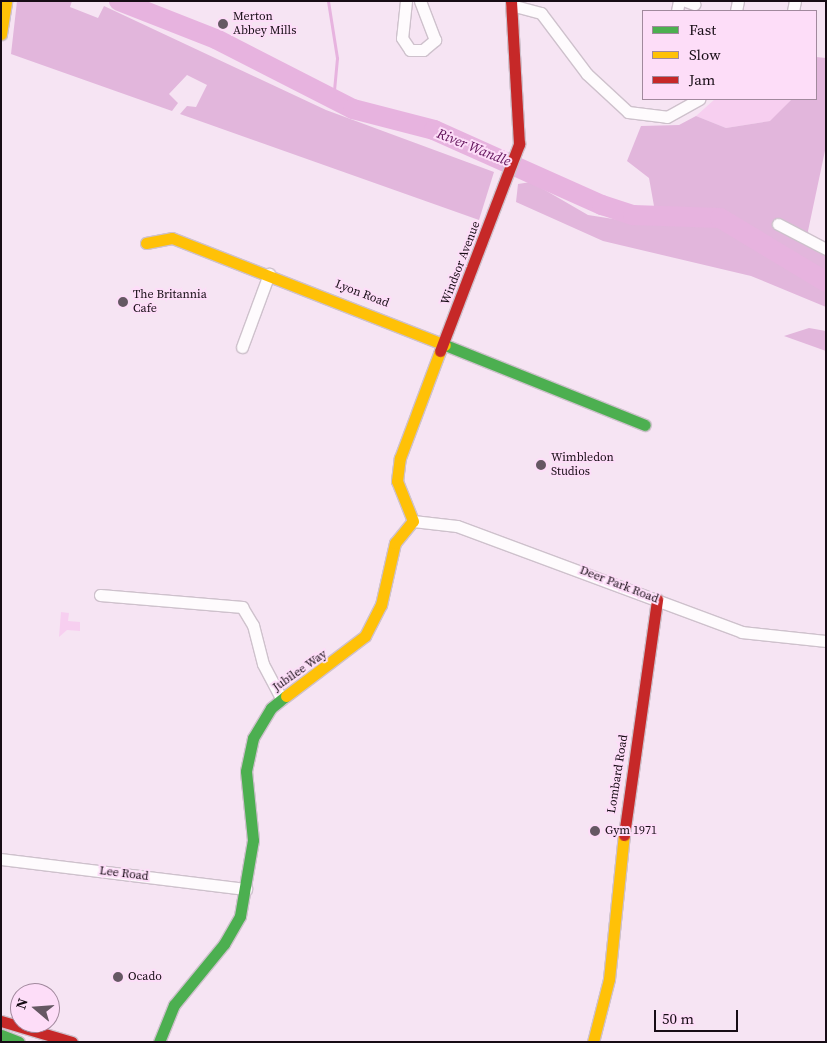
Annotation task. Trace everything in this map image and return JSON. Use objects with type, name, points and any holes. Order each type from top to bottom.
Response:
[{"type":"main road","points":[[1,34],[6,1]]},
{"type":"main road","name":"Windsor Avenue","points":[[414,522],[397,472],[519,144],[511,3]]},
{"type":"main road","name":"Lyon Road","points":[[146,244],[172,238],[444,343],[645,425]]},
{"type":"main road","name":"Jubilee Way","points":[[159,1042],[174,1005],[234,929],[246,889],[254,824],[247,789],[248,755],[261,722],[282,699],[365,636],[381,605],[395,543],[414,522]]},
{"type":"main road","name":"Lombard Road","points":[[593,1042],[609,979],[631,772],[657,600]]},
{"type":"main road","points":[[1,1021],[72,1042]]},
{"type":"main road","points":[[1,1035],[19,1042]]},
{"type":"street","points":[[406,1],[402,38],[410,50],[423,50],[434,40],[420,1]]},
{"type":"street","points":[[511,3],[541,13],[587,74],[628,112],[668,117],[697,100]]},
{"type":"street","points":[[778,224],[826,249]]},
{"type":"street","points":[[242,347],[269,274]]},
{"type":"street","name":"Deer Park Road","points":[[414,522],[457,526],[742,632],[826,641]]},
{"type":"street","points":[[100,595],[242,608],[253,625],[263,664],[282,699]]},
{"type":"street","name":"Lee Road","points":[[1,859],[246,889]]},
{"type":"shaded area","points":[[17,1],[72,1],[70,7],[98,18],[104,6],[326,110],[494,172],[479,220],[180,114],[187,106],[196,107],[207,85],[187,75],[169,94],[178,103],[172,111],[11,54]]},
{"type":"shaded area","points":[[817,57],[826,58],[826,146],[808,231],[810,244],[826,252],[826,307],[751,276],[603,241],[516,202],[518,184],[531,182],[588,215],[639,223],[654,206],[649,178],[627,161],[641,126],[679,125],[696,116],[726,128],[770,121],[791,100],[817,100]]},
{"type":"shaded area","points":[[714,100],[791,100],[771,121],[726,128],[696,116]]},
{"type":"shaded area","points":[[809,328],[826,331],[826,351],[784,336]]},
{"type":"shaded area","points":[[61,612],[69,613],[68,621],[80,622],[80,631],[67,630],[59,637]]},
{"type":"waterway","name":"River Wandle","points":[[119,1],[216,39],[353,109],[434,130],[602,205],[633,215],[720,218],[826,282]]},
{"type":"waterway","points":[[328,1],[337,58],[333,101]]},
{"type":"traffic: fast","points":[[445,345],[645,425]]},
{"type":"traffic: fast","points":[[159,1042],[174,1005],[224,944],[240,916],[253,840],[246,771],[253,738],[271,708],[286,696]]},
{"type":"traffic: fast","points":[[1,1035],[19,1042]]},
{"type":"traffic: slow","points":[[1,34],[6,1]]},
{"type":"traffic: slow","points":[[146,243],[172,238],[445,345]]},
{"type":"traffic: slow","points":[[286,696],[365,636],[381,605],[395,543],[413,521],[397,481],[400,458],[440,351]]},
{"type":"traffic: slow","points":[[593,1042],[609,979],[624,835]]},
{"type":"traffic: jam","points":[[440,351],[519,144],[511,1]]},
{"type":"traffic: jam","points":[[624,835],[657,599]]},
{"type":"traffic: jam","points":[[1,1021],[72,1042]]},
{"type":"place","name":"Merton Abbey Mills","points":[[223,24]]},
{"type":"place","name":"The Britannia Cafe","points":[[123,302]]},
{"type":"place","name":"Wimbledon Studios","points":[[541,465]]},
{"type":"place","name":"Gym 1971","points":[[595,831]]},
{"type":"place","name":"Ocado","points":[[118,977]]}]
